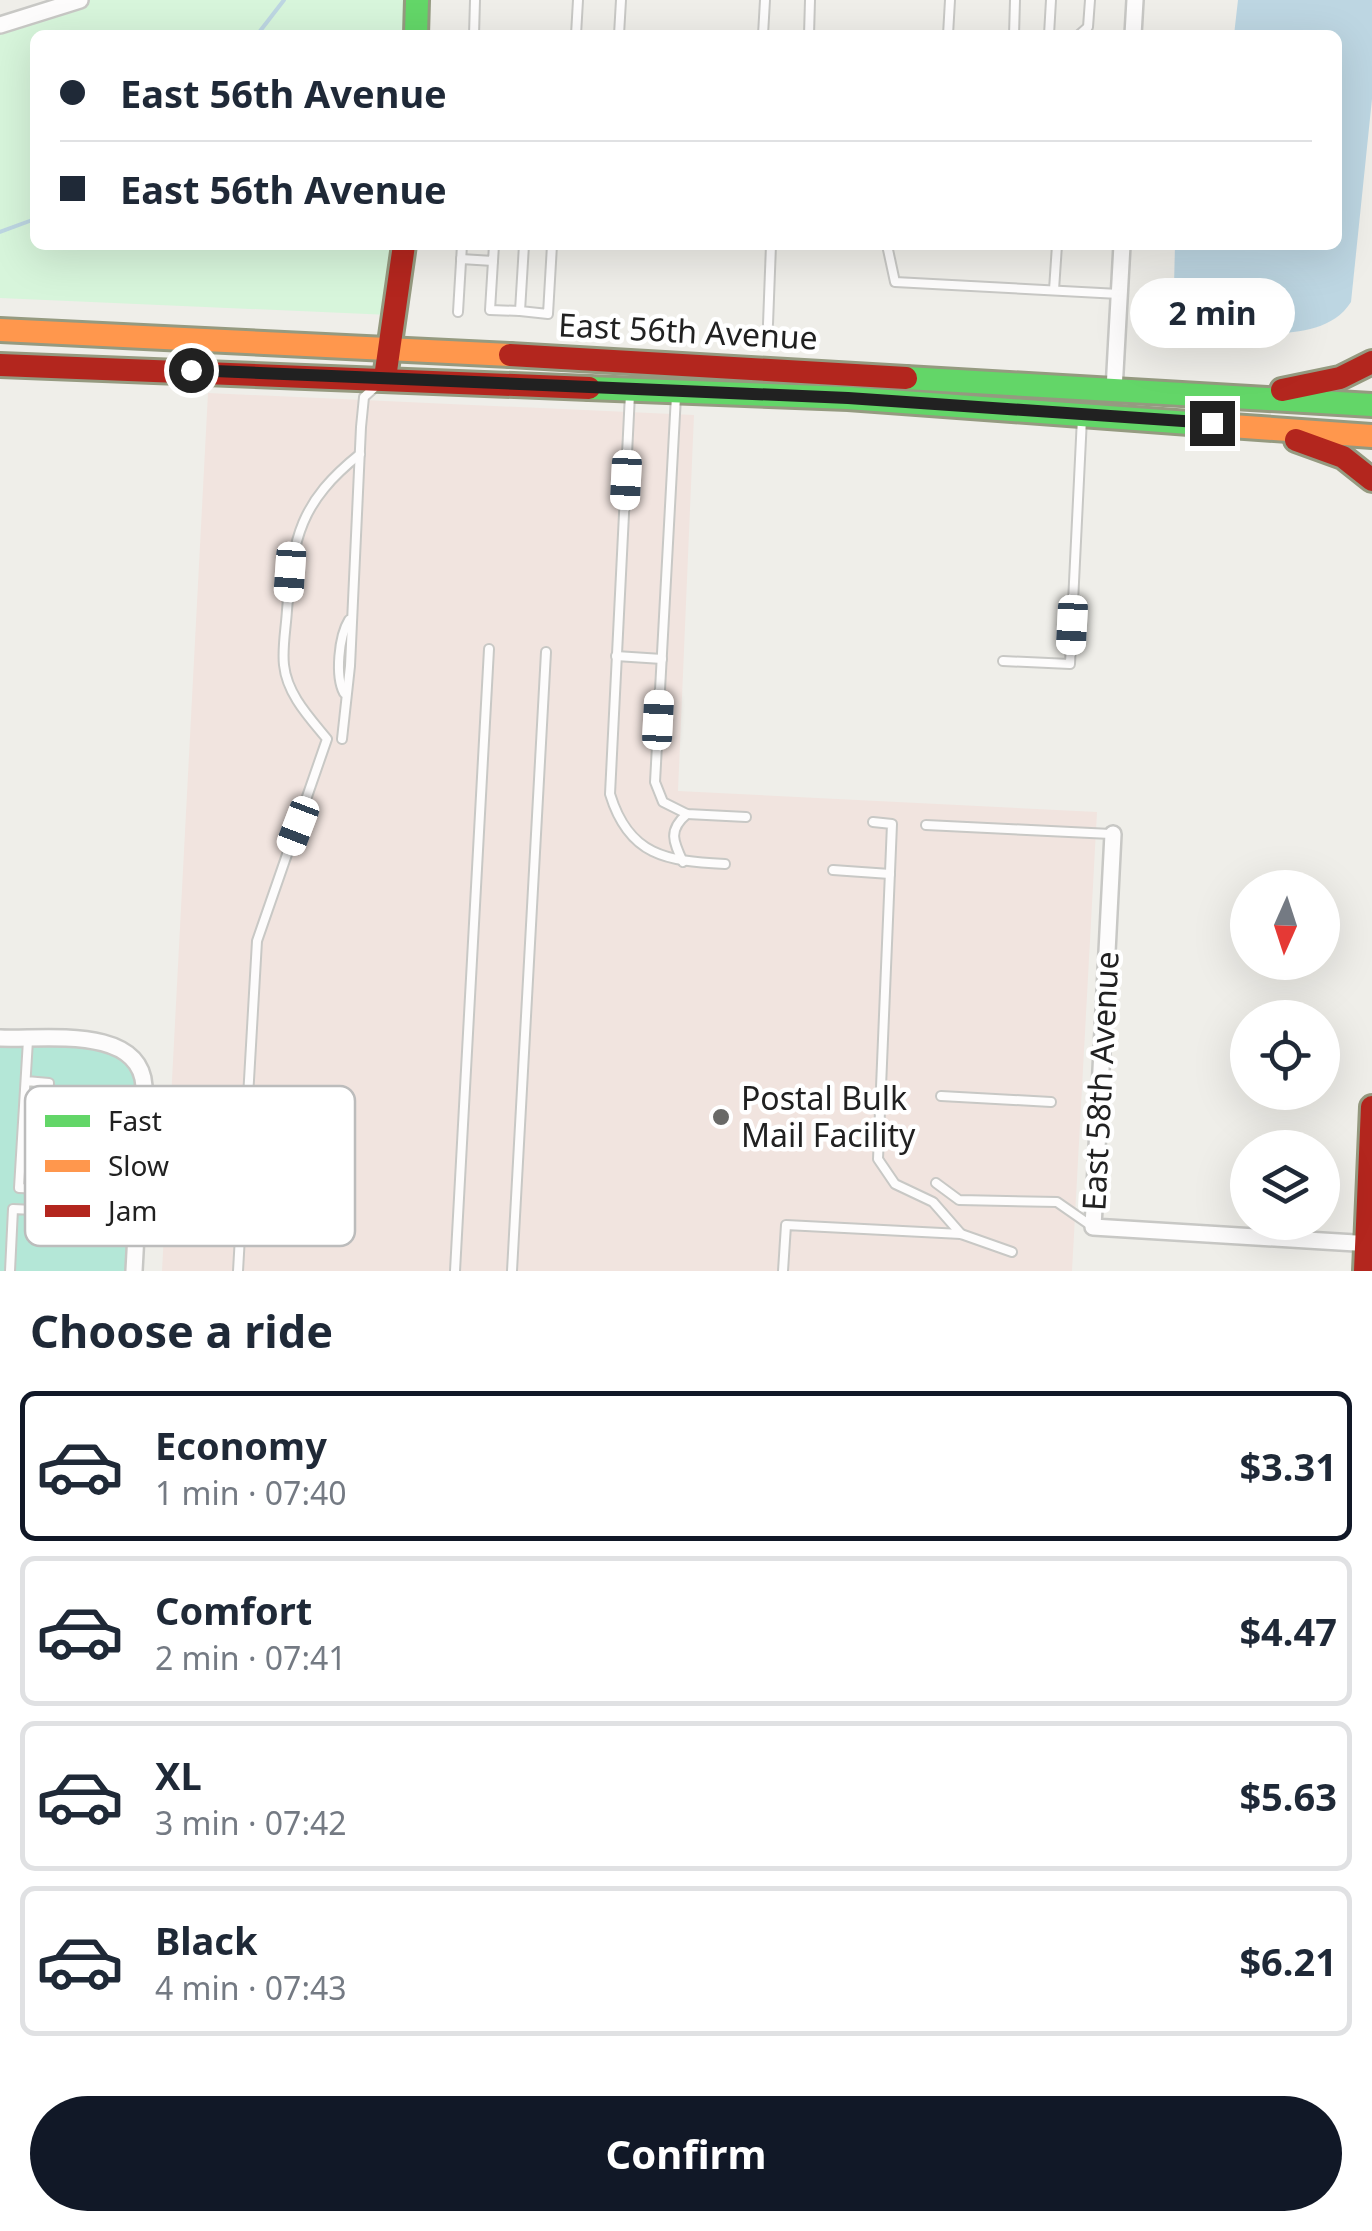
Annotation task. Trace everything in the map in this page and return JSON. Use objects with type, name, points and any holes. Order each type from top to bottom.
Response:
[{"type":"main road","points":[[416,30],[418,0]]},
{"type":"main road","points":[[385,378],[403,250]]},
{"type":"main road","name":"East 56th Avenue","points":[[0,330],[391,348],[1372,405]]},
{"type":"main road","points":[[1242,398],[1328,382],[1372,362]]},
{"type":"main road","name":"East 56th Avenue","points":[[0,365],[848,398],[1372,436]]},
{"type":"main road","points":[[1242,425],[1332,451],[1372,480]]},
{"type":"main road","points":[[1366,1271],[1372,1107]]},
{"type":"street","points":[[0,25],[80,0]]},
{"type":"street","points":[[1133,30],[1135,0]]},
{"type":"street","points":[[1114,390],[1122,250]]},
{"type":"street","name":"East 58th Avenue","points":[[1113,834],[1093,1227],[1369,1244]]},
{"type":"street","points":[[0,1038],[107,1044],[126,1049],[138,1059],[144,1086]]},
{"type":"street","points":[[134,1271],[135,1246]]},
{"type":"lane","points":[[474,30],[476,0]]},
{"type":"lane","points":[[576,30],[578,0]]},
{"type":"lane","points":[[619,30],[621,0]]},
{"type":"lane","points":[[762,30],[764,0]]},
{"type":"lane","points":[[808,30],[810,0]]},
{"type":"lane","points":[[948,30],[950,0]]},
{"type":"lane","points":[[1014,30],[1015,0]]},
{"type":"lane","points":[[1049,30],[1050,0]]},
{"type":"lane","points":[[1085,30],[1090,0]]},
{"type":"lane","points":[[458,312],[462,250]]},
{"type":"lane","points":[[494,250],[490,310],[548,314],[552,250]]},
{"type":"lane","points":[[520,312],[524,250]]},
{"type":"lane","points":[[768,324],[771,250]]},
{"type":"lane","points":[[888,250],[895,282],[1120,294]]},
{"type":"lane","points":[[1054,290],[1056,250]]},
{"type":"lane","points":[[461,260],[493,261]]},
{"type":"lane","points":[[342,739],[344,693],[350,666],[364,398],[385,378]]},
{"type":"lane","points":[[631,390],[610,794],[618,820],[657,856],[725,864]]},
{"type":"lane","points":[[676,392],[655,782],[662,802],[687,814],[746,817]]},
{"type":"lane","points":[[1003,662],[1070,664],[1082,414]]},
{"type":"lane","points":[[249,1086],[257,941],[327,738],[298,703],[284,666],[290,572],[299,525],[316,494],[360,454]]},
{"type":"lane","points":[[455,1271],[489,648]]},
{"type":"lane","points":[[512,1271],[546,652]]},
{"type":"lane","points":[[616,656],[662,659]]},
{"type":"lane","points":[[683,862],[673,840],[676,824],[687,814]]},
{"type":"lane","points":[[873,822],[892,824],[876,1151],[883,1171],[895,1184],[933,1202],[961,1234]]},
{"type":"lane","points":[[926,825],[1113,834]]},
{"type":"lane","points":[[833,870],[890,874]]},
{"type":"lane","points":[[26,1086],[28,1040]]},
{"type":"lane","points":[[26,1081],[49,1082],[49,1086]]},
{"type":"lane","points":[[940,1096],[1051,1102]]},
{"type":"lane","points":[[25,1099],[20,1188],[25,1188]]},
{"type":"lane","points":[[936,1182],[959,1200],[1058,1202],[1093,1227]]},
{"type":"lane","points":[[10,1271],[14,1208],[25,1209]]},
{"type":"lane","points":[[783,1271],[786,1225],[961,1234],[1012,1252]]},
{"type":"lane","points":[[238,1271],[239,1246]]},
{"type":"shaded area","points":[[208,393],[694,415],[678,791],[1097,812],[1072,1271],[162,1271],[163,1246],[355,1246],[355,1086],[172,1086]]},
{"type":"green space","points":[[86,0],[411,0],[409,30],[30,30],[30,250],[397,250],[390,315],[0,298],[0,26]]},
{"type":"green space","points":[[0,1038],[107,1044],[138,1059],[137,1086],[25,1086],[25,1246],[134,1246],[134,1271],[0,1271]]},
{"type":"water","points":[[1238,0],[1372,0],[1372,99],[1351,302],[1340,315],[1311,329],[1227,344],[1221,333],[1185,333],[1173,327],[1175,250],[1342,250],[1342,30],[1235,30]]},
{"type":"waterway","points":[[261,30],[284,0]]},
{"type":"waterway","points":[[0,232],[30,221]]},
{"type":"traffic: fast","points":[[416,30],[417,0]]},
{"type":"traffic: fast","points":[[906,378],[1372,405]]},
{"type":"traffic: fast","points":[[589,388],[848,398],[1203,424]]},
{"type":"traffic: slow","points":[[0,330],[510,355]]},
{"type":"traffic: slow","points":[[1203,424],[1372,436]]},
{"type":"traffic: jam","points":[[385,378],[403,250]]},
{"type":"traffic: jam","points":[[510,355],[906,378]]},
{"type":"traffic: jam","points":[[1282,390],[1340,378],[1372,362]]},
{"type":"traffic: jam","points":[[0,365],[589,388]]},
{"type":"traffic: jam","points":[[1296,440],[1343,457],[1372,480]]},
{"type":"traffic: jam","points":[[1365,1271],[1372,1107]]},
{"type":"place","name":"Postal Bulk Mail Facility","points":[[721,1117]]},
{"type":"route","points":[[191,370],[848,398],[1212,423]]}]
